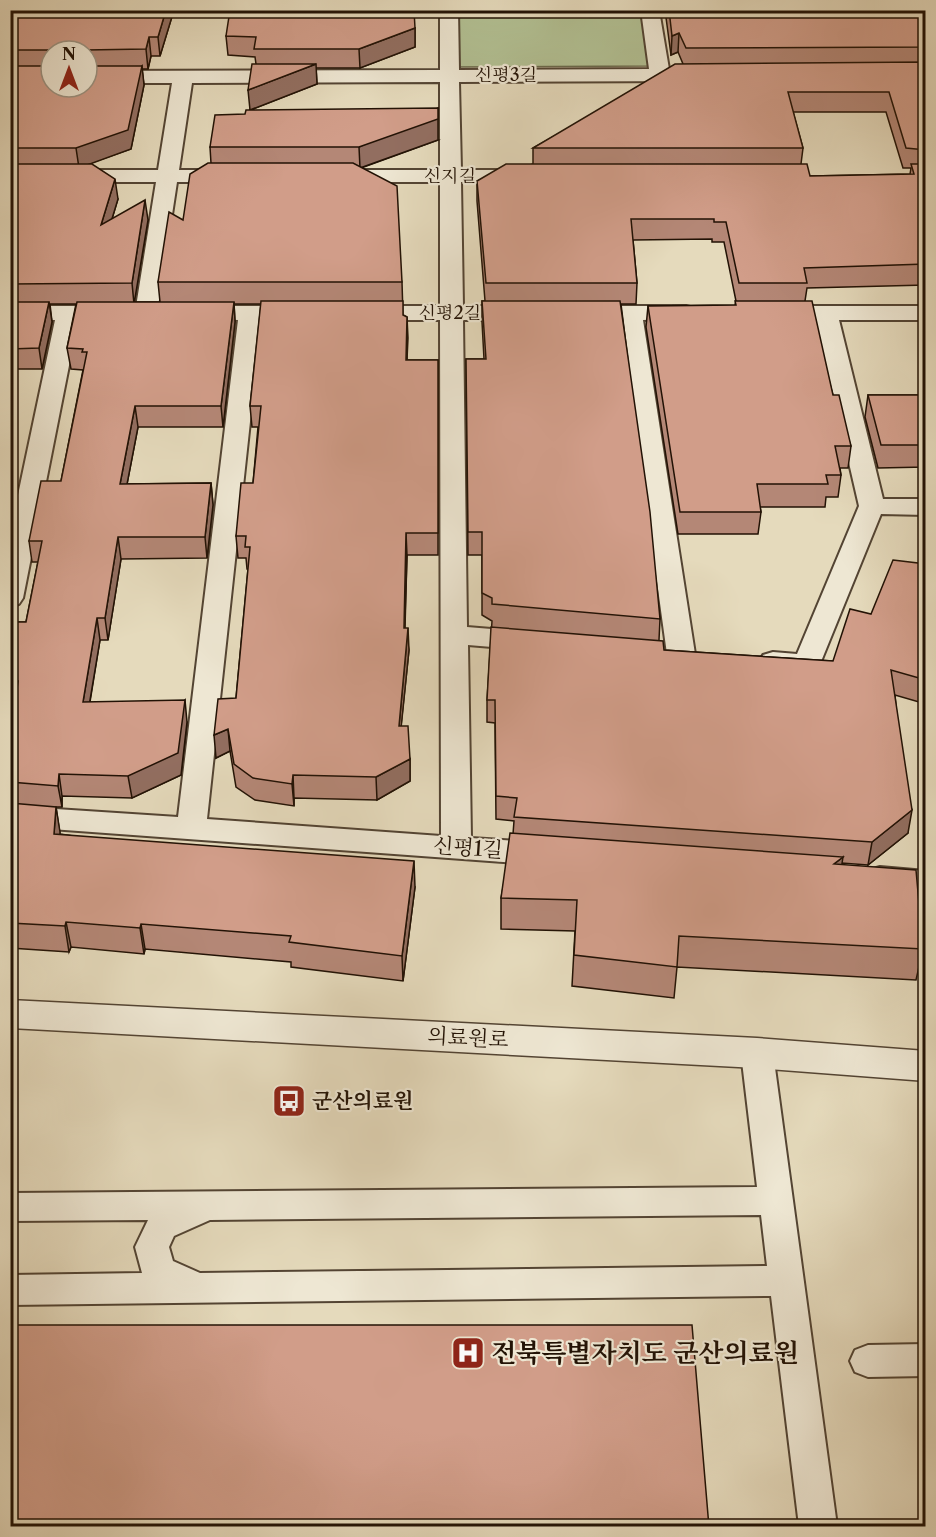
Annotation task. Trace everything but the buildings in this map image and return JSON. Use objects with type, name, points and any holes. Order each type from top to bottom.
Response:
[{"type":"street","name":"의료원로","points":[[10,1014],[757,1053],[926,1066]]},
{"type":"lane","points":[[449,10],[456,847]]},
{"type":"lane","points":[[650,10],[660,75]]},
{"type":"lane","name":"신평3길","points":[[99,77],[718,75]]},
{"type":"lane","points":[[146,313],[183,76]]},
{"type":"lane","points":[[10,176],[250,176]]},
{"type":"lane","name":"신지길","points":[[321,176],[545,176]]},
{"type":"lane","points":[[10,313],[321,313]]},
{"type":"lane","points":[[10,598],[68,313]]},
{"type":"lane","points":[[191,829],[250,313]]},
{"type":"lane","name":"신평2길","points":[[345,313],[711,313]]},
{"type":"lane","points":[[631,313],[681,654]]},
{"type":"lane","points":[[757,313],[926,313]]},
{"type":"lane","points":[[749,659],[806,664],[872,506],[826,313]]},
{"type":"lane","points":[[872,506],[926,507]]},
{"type":"lane","points":[[453,635],[556,644]]},
{"type":"lane","name":"신평1길","points":[[10,816],[573,856]]},
{"type":"lane","points":[[855,876],[926,882]]},
{"type":"lane","points":[[757,1053],[818,1527]]},
{"type":"lane","points":[[10,1207],[776,1201]]},
{"type":"lane","points":[[214,1288],[181,1284],[158,1270],[152,1246],[162,1226],[190,1211],[219,1205]]},
{"type":"lane","points":[[10,1290],[787,1281]]},
{"type":"lane","points":[[868,1361],[926,1360]]},
{"type":"green space","points":[[457,11],[641,11],[650,66],[458,67]]},
{"type":"place","name":"군산의료원","points":[[289,1101]]},
{"type":"place","name":"전북특별자치도 군산의료원","points":[[468,1353]]}]
